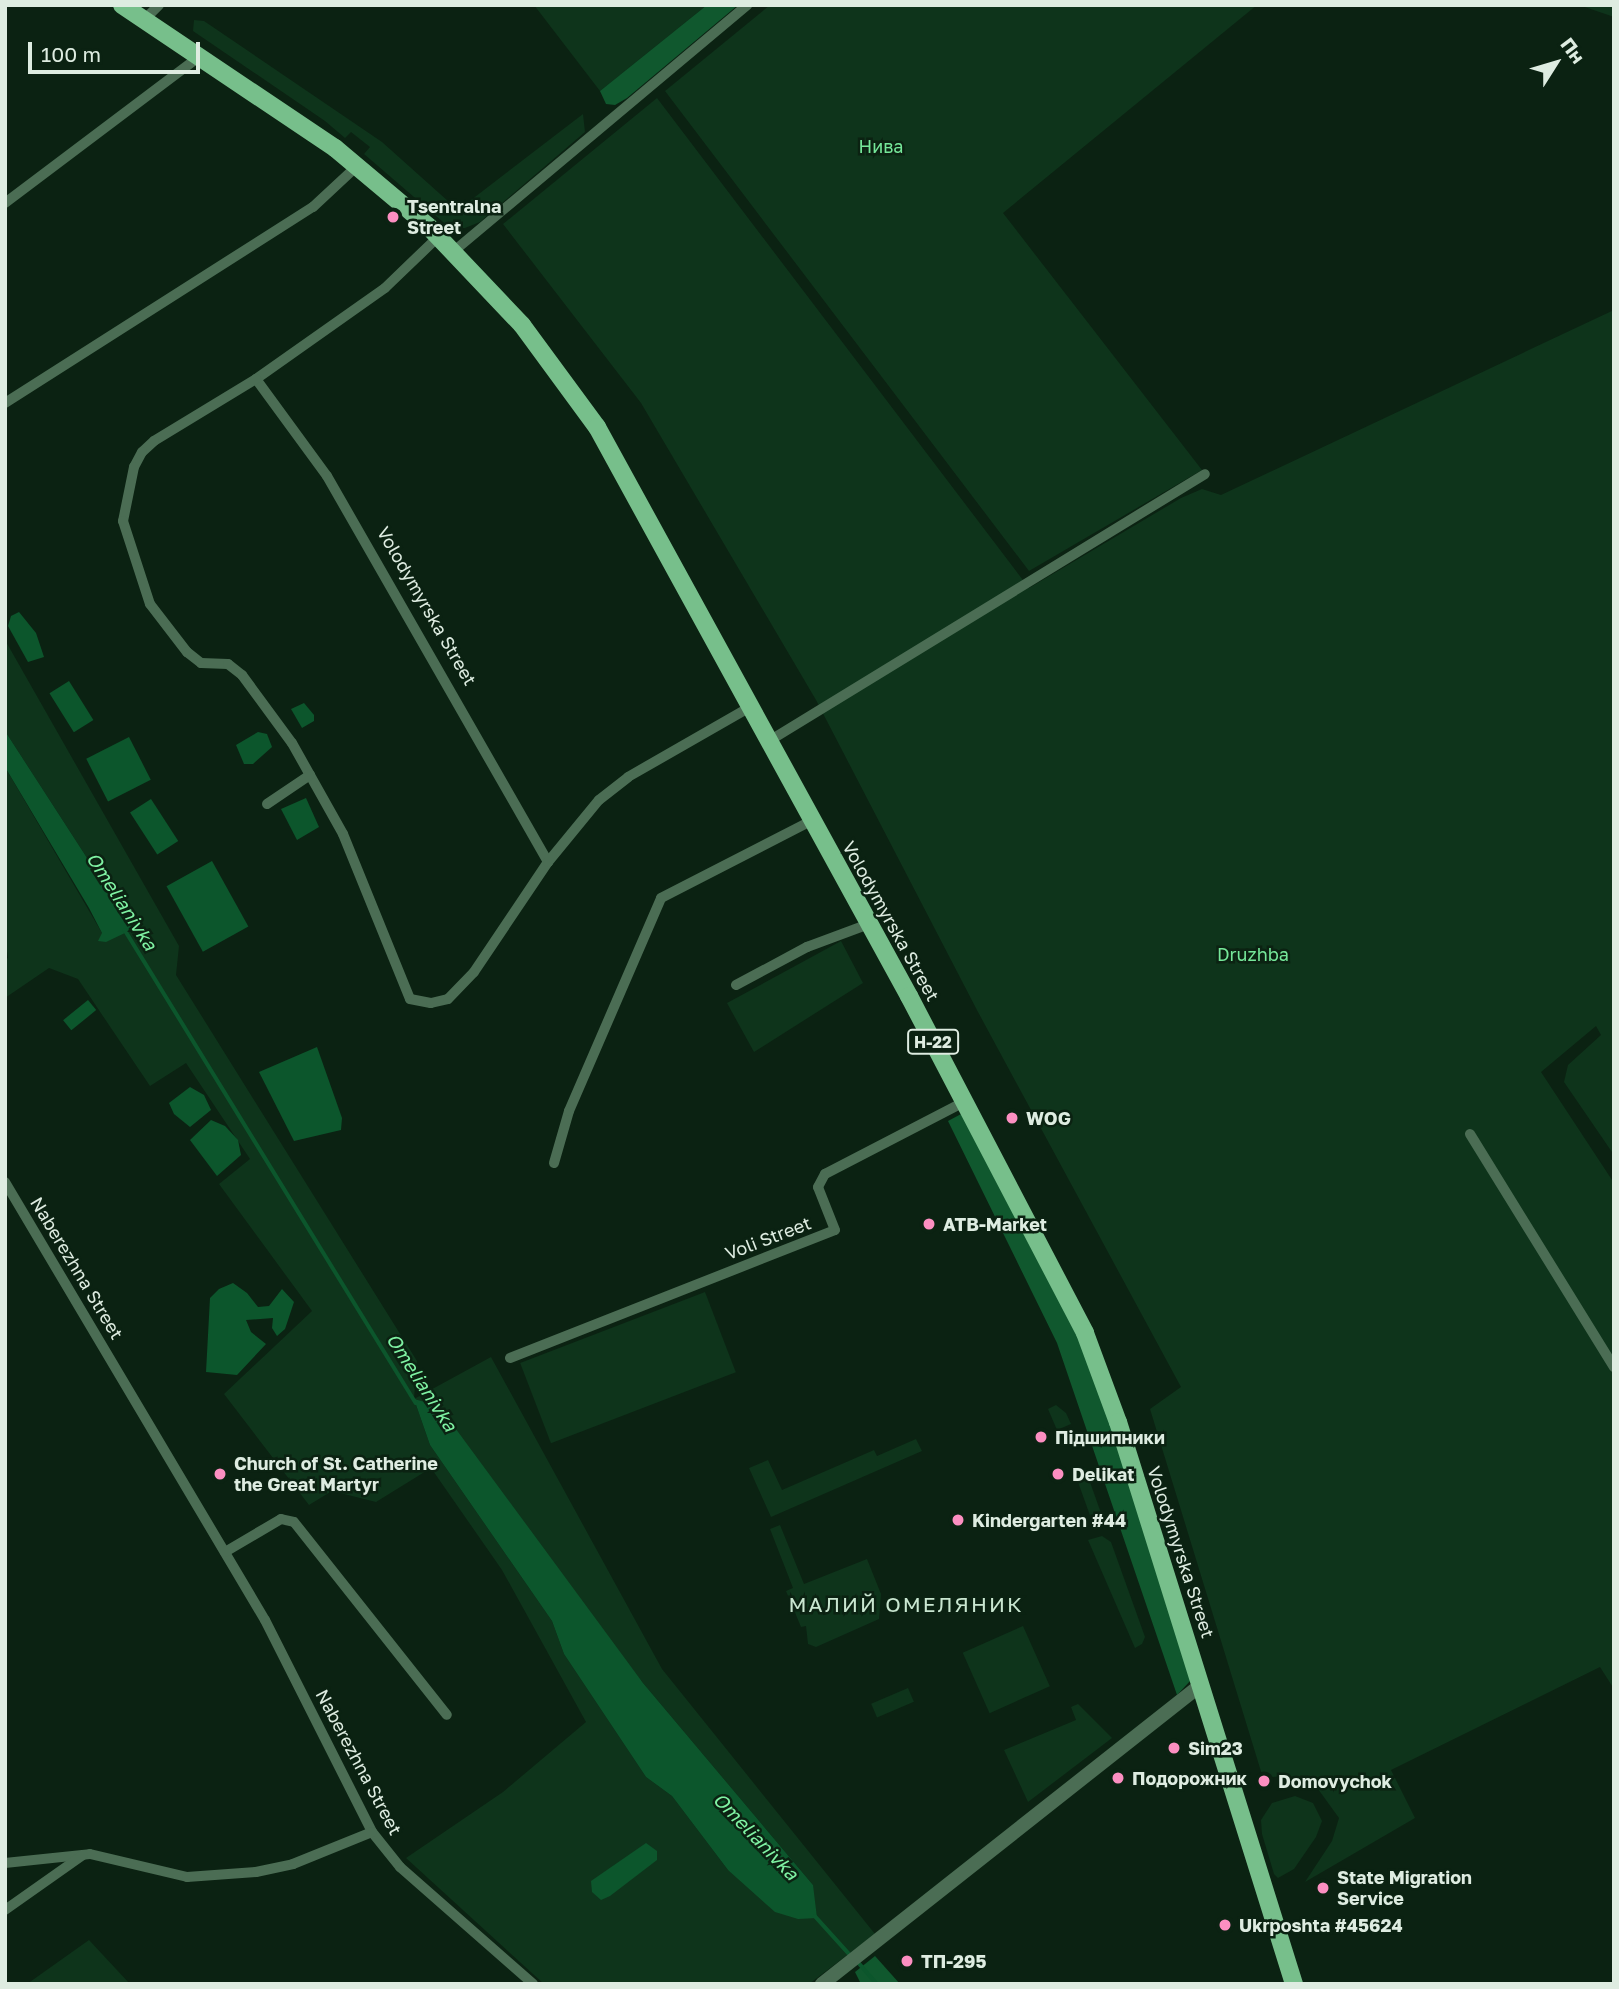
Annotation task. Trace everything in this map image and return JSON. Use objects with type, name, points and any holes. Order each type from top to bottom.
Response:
[{"type":"main road","name":"Н-22","points":[[122,5],[357,166],[454,251]]},
{"type":"main road","name":"Volodymyrska Street","points":[[454,251],[522,325],[597,428],[813,820],[1085,1333],[1118,1422],[1294,1984]]},
{"type":"street","points":[[144,20],[159,5]]},
{"type":"street","points":[[454,251],[747,5]]},
{"type":"street","points":[[5,203],[199,57]]},
{"type":"street","points":[[5,403],[313,207],[357,166]]},
{"type":"street","points":[[439,236],[386,288],[256,379],[154,441],[142,453],[134,467],[123,521],[150,604],[187,652],[201,663],[228,664],[242,675],[292,743],[343,834],[410,999],[431,1003],[448,999],[474,972],[548,862],[599,800],[618,784],[750,707]]},
{"type":"street","name":"Volodymyrska Street","points":[[256,379],[327,476],[548,862]]},
{"type":"street","points":[[769,741],[1205,474]]},
{"type":"street","points":[[267,804],[310,775]]},
{"type":"street","points":[[554,1163],[569,1111],[661,898],[813,820]]},
{"type":"street","points":[[736,985],[807,947],[869,924]]},
{"type":"street","name":"Voli Street","points":[[510,1358],[835,1230],[818,1186],[825,1174],[964,1102]]},
{"type":"street","points":[[1470,1134],[1614,1367]]},
{"type":"street","name":"Naberezhna Street","points":[[5,1182],[265,1620],[372,1832],[400,1867],[533,1984]]},
{"type":"street","points":[[225,1552],[281,1519],[294,1522],[447,1715]]},
{"type":"street","points":[[822,1984],[1201,1685]]},
{"type":"street","points":[[5,1863],[84,1854],[187,1877],[256,1872],[293,1864],[372,1832]]},
{"type":"street","points":[[5,1910],[84,1854]]},
{"type":"green space","points":[[534,5],[707,5],[600,91]]},
{"type":"green space","name":"Нива","points":[[770,5],[1257,5],[1003,213],[1202,470],[1029,571],[665,91]]},
{"type":"green space","points":[[1579,5],[1614,5],[1614,17]]},
{"type":"green space","points":[[194,20],[204,21],[382,142],[458,210],[583,114],[585,132],[480,222],[465,228],[450,228],[364,154],[370,147],[351,132],[345,138],[325,121],[193,31]]},
{"type":"green space","name":"Druzhba","points":[[657,98],[1029,588],[1181,498],[1202,489],[1221,495],[1614,310],[1614,1155],[1564,1082],[1568,1065],[1601,1035],[1596,1026],[1541,1072],[1614,1183],[1614,1689],[1600,1667],[1391,1770],[1415,1818],[1305,1882],[1332,1841],[1339,1818],[1318,1789],[1284,1776],[1263,1778],[1150,1409],[1181,1387],[978,1012],[816,700],[641,403],[503,224]]},
{"type":"green space","points":[[5,640],[179,946],[176,975],[417,1361],[414,1399],[491,1357],[662,1669],[875,1934],[809,1984],[544,1984],[406,1858],[503,1792],[586,1722],[502,1570],[431,1468],[376,1502],[332,1491],[309,1505],[224,1394],[312,1311],[219,1184],[250,1159],[186,1063],[150,1086],[78,979],[49,968],[5,998],[5,960],[8,958],[5,938],[5,767],[102,933],[131,926],[5,731]],"holes":[[[414,1399],[643,1683],[813,1885],[728,1870],[672,1796],[646,1777],[564,1654],[552,1621],[430,1445]]]},
{"type":"green space","points":[[841,941],[863,983],[754,1052],[727,1003]]},
{"type":"green space","points":[[705,1292],[736,1372],[551,1443],[520,1363]]},
{"type":"green space","points":[[1056,1405],[1066,1413],[1071,1424],[1057,1430],[1048,1409]]},
{"type":"green space","points":[[916,1439],[922,1451],[771,1517],[749,1468],[768,1460],[782,1490],[874,1450],[877,1456]]},
{"type":"green space","points":[[1085,1468],[1101,1513],[1099,1525],[1092,1521],[1074,1471]]},
{"type":"green space","points":[[780,1525],[804,1584],[867,1559],[881,1594],[879,1619],[816,1647],[808,1644],[806,1626],[801,1627],[786,1591],[793,1588],[770,1529]]},
{"type":"green space","points":[[1102,1536],[1111,1542],[1145,1637],[1142,1644],[1135,1648],[1088,1540]]},
{"type":"green space","points":[[1023,1626],[1050,1686],[990,1713],[963,1653]]},
{"type":"green space","points":[[908,1688],[914,1702],[877,1717],[871,1704]]},
{"type":"green space","points":[[1078,1704],[1112,1738],[1028,1802],[1004,1750],[1076,1720],[1071,1707]]},
{"type":"green space","points":[[1295,1796],[1313,1803],[1322,1821],[1316,1837],[1294,1869],[1278,1878],[1274,1874],[1262,1834],[1261,1820],[1272,1803]]},
{"type":"green space","points":[[89,1940],[130,1984],[27,1984]]},
{"type":"shaded area","points":[[707,5],[738,5],[627,98],[615,105],[606,104],[600,91]]},
{"type":"shaded area","points":[[963,1113],[1079,1337],[1119,1446],[1191,1680],[1177,1695],[1057,1343],[948,1121]]},
{"type":"shaded area","points":[[875,1956],[900,1984],[861,1984],[855,1972]]},
{"type":"water","points":[[19,612],[36,633],[44,657],[28,662],[8,626],[11,616]]},
{"type":"water","points":[[69,681],[93,720],[74,732],[49,693]]},
{"type":"water","points":[[304,703],[314,715],[314,721],[302,728],[291,709]]},
{"type":"water","points":[[5,731],[131,926],[127,932],[106,942],[98,941],[102,933],[89,908],[5,767]]},
{"type":"water","points":[[258,732],[267,734],[272,747],[253,764],[244,764],[236,745]]},
{"type":"water","points":[[129,737],[151,780],[108,802],[86,759]]},
{"type":"water","points":[[306,798],[319,827],[297,840],[281,809]]},
{"type":"water","points":[[151,799],[178,841],[157,855],[130,813]]},
{"type":"water","points":[[212,861],[248,927],[203,952],[167,886]]},
{"type":"water","points":[[88,1000],[96,1010],[71,1030],[63,1020]]},
{"type":"water","points":[[317,1047],[342,1118],[341,1130],[294,1141],[259,1072]]},
{"type":"water","points":[[190,1087],[204,1095],[211,1110],[190,1127],[174,1114],[169,1103]]},
{"type":"water","points":[[211,1120],[225,1126],[238,1140],[241,1155],[217,1176],[190,1140]]},
{"type":"water","points":[[233,1283],[247,1293],[258,1307],[269,1306],[282,1289],[294,1302],[285,1329],[277,1336],[272,1328],[273,1318],[246,1320],[251,1332],[266,1344],[237,1375],[206,1372],[210,1298],[219,1289]]},
{"type":"water","points":[[414,1399],[439,1406],[643,1683],[813,1885],[817,1918],[798,1919],[775,1912],[728,1870],[672,1796],[646,1777],[564,1654],[552,1621],[430,1445]]},
{"type":"water","points":[[646,1843],[657,1851],[657,1860],[610,1896],[601,1900],[592,1892],[591,1881]]},
{"type":"waterway","name":"Omelianivka","points":[[125,930],[416,1403]]},
{"type":"waterway","name":"Omelianivka","points":[[815,1916],[852,1957]]},
{"type":"waterway","name":"Omelianivka","points":[[858,1962],[877,1984]]},
{"type":"place","name":"Tsentralna Street","points":[[393,217]]},
{"type":"place","name":"WOG","points":[[1012,1118]]},
{"type":"place","name":"ATB-Market","points":[[929,1224]]},
{"type":"place","name":"Підшипники","points":[[1041,1437]]},
{"type":"place","name":"Church of St. Catherine the Great Martyr","points":[[220,1474]]},
{"type":"place","name":"Delikat","points":[[1058,1474]]},
{"type":"place","name":"Kindergarten #44","points":[[958,1520]]},
{"type":"place","name":"Sim23","points":[[1174,1748]]},
{"type":"place","name":"Подорожник","points":[[1118,1778]]},
{"type":"place","name":"Domovychok","points":[[1264,1781]]},
{"type":"place","name":"State Migration Service","points":[[1323,1888]]},
{"type":"place","name":"Ukrposhta #45624","points":[[1225,1925]]},
{"type":"place","name":"ТП-295","points":[[907,1961]]},
{"type":"district","name":"МАЛИЙ ОМЕЛЯНИК","points":[[906,1604]]}]
